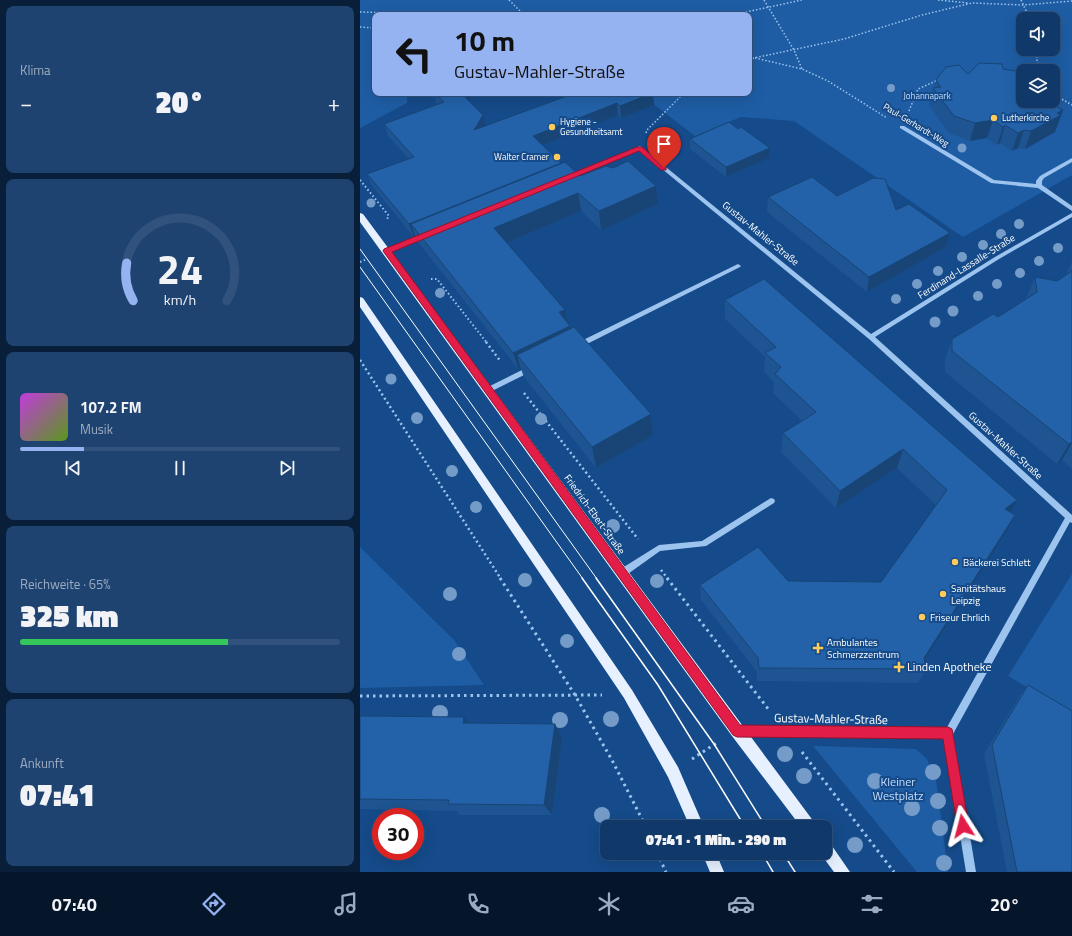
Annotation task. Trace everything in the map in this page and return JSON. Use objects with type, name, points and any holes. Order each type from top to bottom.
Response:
[{"type":"main road","name":"Friedrich-Ebert-Straße","points":[[360,216],[804,820]]},
{"type":"main road","points":[[360,300],[628,694],[673,772],[694,820]]},
{"type":"main road","points":[[832,857],[843,872]]},
{"type":"main road","points":[[712,860],[717,872]]},
{"type":"street","name":"Paul-Gerhardt-Weg","points":[[902,127],[993,182],[1039,186],[1072,209]]},
{"type":"street","points":[[561,180],[640,148]]},
{"type":"street","name":"Gustav-Mahler-Straße","points":[[640,148],[871,337],[1071,519],[948,733],[737,731]]},
{"type":"street","points":[[1039,186],[1039,181],[1042,177],[1072,160]]},
{"type":"street","name":"Ferdinand-Lassalle-Straße","points":[[871,337],[997,258],[1072,215]]},
{"type":"street","points":[[387,251],[431,233]]},
{"type":"street","points":[[569,350],[738,266]]},
{"type":"street","points":[[488,390],[534,367]]},
{"type":"street","points":[[622,573],[659,548],[703,544],[771,501]]},
{"type":"street","points":[[948,733],[971,872]]},
{"type":"path","points":[[509,0],[521,12]]},
{"type":"path","points":[[764,0],[794,50],[802,69]]},
{"type":"path","points":[[746,12],[802,0]]},
{"type":"path","points":[[938,0],[1023,5],[1072,1]]},
{"type":"path","points":[[1021,0],[1026,12]]},
{"type":"path","points":[[752,58],[844,39],[922,15],[972,3]]},
{"type":"path","points":[[360,12],[372,12]]},
{"type":"path","points":[[360,27],[372,28]]},
{"type":"path","name":"Paul-Gerhardt-Weg","points":[[752,58],[802,69],[828,81],[902,127]]},
{"type":"path","points":[[902,127],[918,89],[943,78]]},
{"type":"path","points":[[640,148],[647,130],[681,96]]},
{"type":"path","points":[[1060,98],[1072,105]]},
{"type":"path","points":[[360,180],[389,216]]},
{"type":"path","points":[[437,279],[749,686],[786,731],[894,872]]},
{"type":"path","points":[[360,360],[575,695],[613,762],[642,820]]},
{"type":"path","points":[[360,696],[628,694]]},
{"type":"path","points":[[673,772],[737,731]]},
{"type":"path","points":[[660,860],[666,872]]},
{"type":"green space","name":"Johannapark","points":[[360,0],[1072,0],[1072,175],[963,237],[794,121],[741,117],[695,136],[643,96],[752,96],[752,12],[372,12],[372,96],[407,96],[407,103],[360,128]]},
{"type":"green space","points":[[360,547],[454,640],[484,685],[360,688]]},
{"type":"green space","points":[[1072,574],[1072,714],[1008,676]]},
{"type":"green space","name":"Kleiner Westplatz","points":[[813,746],[916,749],[927,759],[936,780],[948,872],[917,872]]},
{"type":"building","points":[[979,63],[1002,64],[1003,69],[1016,71],[1016,108],[1059,108],[1063,110],[1057,113],[1061,115],[1031,131],[1024,130],[1018,133],[1005,125],[1003,127],[993,120],[975,123],[954,116],[933,88],[941,87],[936,80],[946,67],[959,65],[968,74]]},
{"type":"building","points":[[438,96],[464,96],[483,115],[474,130],[567,96],[645,96],[620,106],[617,103],[533,136],[561,163],[409,224],[367,174],[414,157],[384,124],[444,102]]},
{"type":"building","points":[[729,122],[738,129],[741,127],[770,148],[726,167],[690,139]]},
{"type":"building","points":[[628,161],[656,186],[599,211],[578,193],[494,228],[565,310],[559,312],[570,326],[513,353],[411,224],[565,162],[580,176],[606,166],[613,168]]},
{"type":"building","points":[[812,177],[837,196],[873,178],[885,179],[896,210],[909,204],[950,233],[869,277],[768,197]]},
{"type":"building","points":[[1072,271],[1072,442],[1069,444],[952,351],[952,339],[993,314],[998,317],[1037,292],[1035,277],[1057,281]]},
{"type":"building","points":[[764,279],[1017,500],[1005,509],[1015,515],[924,658],[926,669],[759,668],[758,658],[700,585],[758,547],[788,581],[881,582],[947,490],[903,449],[840,491],[783,433],[816,412],[775,374],[781,367],[765,353],[776,347],[725,300]]},
{"type":"building","points":[[574,327],[651,414],[592,447],[517,355]]},
{"type":"building","points":[[1028,685],[1072,711],[1072,872],[1017,872],[992,745]]},
{"type":"building","points":[[360,716],[464,717],[463,723],[555,724],[544,805],[448,804],[449,800],[360,799]]},
{"type":"tram line","points":[[360,249],[597,579]]},
{"type":"tram line","points":[[360,267],[583,579]]},
{"type":"tram line","points":[[582,578],[658,685],[741,820]]},
{"type":"tram line","points":[[596,578],[714,744],[762,820]]},
{"type":"tram line","points":[[766,860],[773,872]]},
{"type":"tram line","points":[[787,860],[795,872]]},
{"type":"place","name":"Lutherkirche","points":[[994,118]]},
{"type":"place","name":"Hygiene - Gesundheitsamt","points":[[552,127]]},
{"type":"place","name":"Walter Cramer","points":[[557,157]]},
{"type":"place","name":"Bäckerei Schlett","points":[[955,562]]},
{"type":"place","name":"Sanitätshaus Leipzig","points":[[943,594]]},
{"type":"place","name":"Friseur Ehrlich","points":[[922,617]]},
{"type":"place","name":"Ambulantes Schmerzzentrum","points":[[818,648]]},
{"type":"place","name":"Linden Apotheke","points":[[899,667]]},
{"type":"route","points":[[664,168],[640,148],[387,251],[737,731],[948,733],[963,826]]}]
